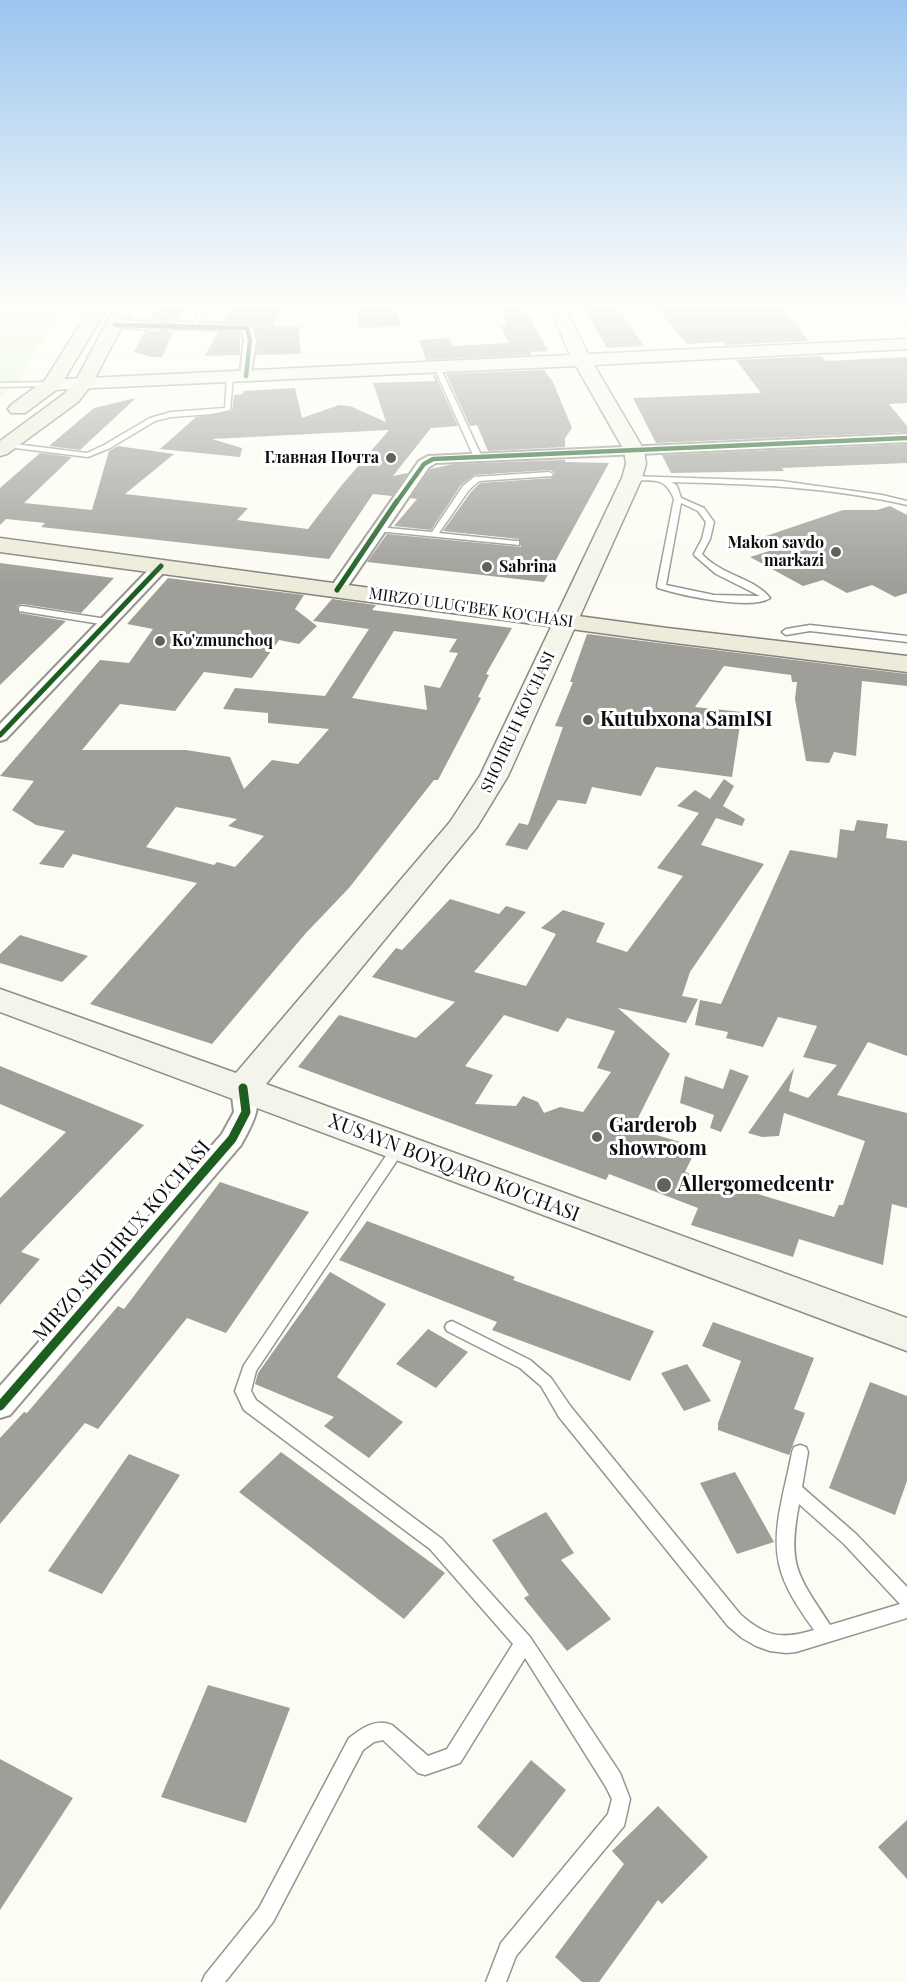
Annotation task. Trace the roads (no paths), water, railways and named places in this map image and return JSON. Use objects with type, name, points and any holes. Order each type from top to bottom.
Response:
[{"type":"main road","points":[[0,423],[31,399]]},
{"type":"main road","points":[[3,448],[69,399]]},
{"type":"main road","points":[[605,399],[634,450]]},
{"type":"main road","name":"SHOHRUH KO'CHASI","points":[[243,1088],[419,878],[480,801],[570,614],[632,478],[636,464],[634,450]]},
{"type":"main road","name":"MIRZO ULUG'BEK KO'CHASI","points":[[0,532],[340,584],[570,614],[907,664]]},
{"type":"main road","name":"MIRZO ULUG'BEK KO'CHASI","points":[[0,545],[161,566],[340,584]]},
{"type":"main road","name":"MIRZO ULUG'BEK KO'CHASI","points":[[570,614],[786,632],[907,647]]},
{"type":"main road","name":"XUSAYN BOYQARO KO'CHASI","points":[[0,1000],[907,1335]]},
{"type":"street","points":[[340,584],[424,465],[433,459],[477,455],[907,438]]},
{"type":"street","points":[[0,735],[161,566]]},
{"type":"street","name":"MIRZO SHOHRUX KO'CHASI","points":[[0,1406],[232,1139],[246,1112],[243,1088]]},
{"type":"lane","points":[[3,448],[88,455],[98,452],[138,425],[163,416],[215,413],[228,409],[231,399]]},
{"type":"lane","points":[[452,399],[477,455]]},
{"type":"lane","points":[[434,535],[466,488],[477,479],[549,474]]},
{"type":"lane","points":[[632,478],[666,481],[781,483],[882,497],[907,503]]},
{"type":"lane","points":[[666,481],[673,486],[678,499],[661,586],[739,599],[757,601],[766,598],[761,592],[711,568],[703,561],[698,554],[710,522],[704,511],[695,504],[678,499]]},
{"type":"lane","points":[[377,529],[516,543]]},
{"type":"lane","points":[[22,609],[107,622]]},
{"type":"lane","points":[[786,632],[810,627],[907,639]]},
{"type":"lane","points":[[399,1147],[249,1369],[243,1391],[250,1405],[436,1544],[532,1653],[614,1780],[621,1799],[617,1819],[508,1950],[496,1982]]},
{"type":"lane","points":[[452,1328],[525,1364],[546,1383],[587,1439],[734,1620],[748,1633],[765,1643],[780,1646],[796,1644],[907,1610]]},
{"type":"lane","points":[[800,1452],[785,1544],[787,1564],[793,1580],[826,1634]]},
{"type":"lane","points":[[794,1490],[850,1539],[907,1599]]},
{"type":"lane","points":[[212,1982],[266,1915],[356,1744],[370,1733],[386,1731],[425,1766],[453,1756],[524,1643]]},
{"type":"place","name":"Главная Почта","points":[[391,458]]},
{"type":"place","name":"Makon savdo markazi","points":[[836,552]]},
{"type":"place","name":"Sabrina","points":[[487,567]]},
{"type":"place","name":"Ko'zmunchoq","points":[[160,641]]},
{"type":"place","name":"Kutubxona SamISI","points":[[588,720]]},
{"type":"place","name":"Garderob showroom","points":[[597,1137]]},
{"type":"place","name":"Allergomedcentr","points":[[664,1185]]}]
